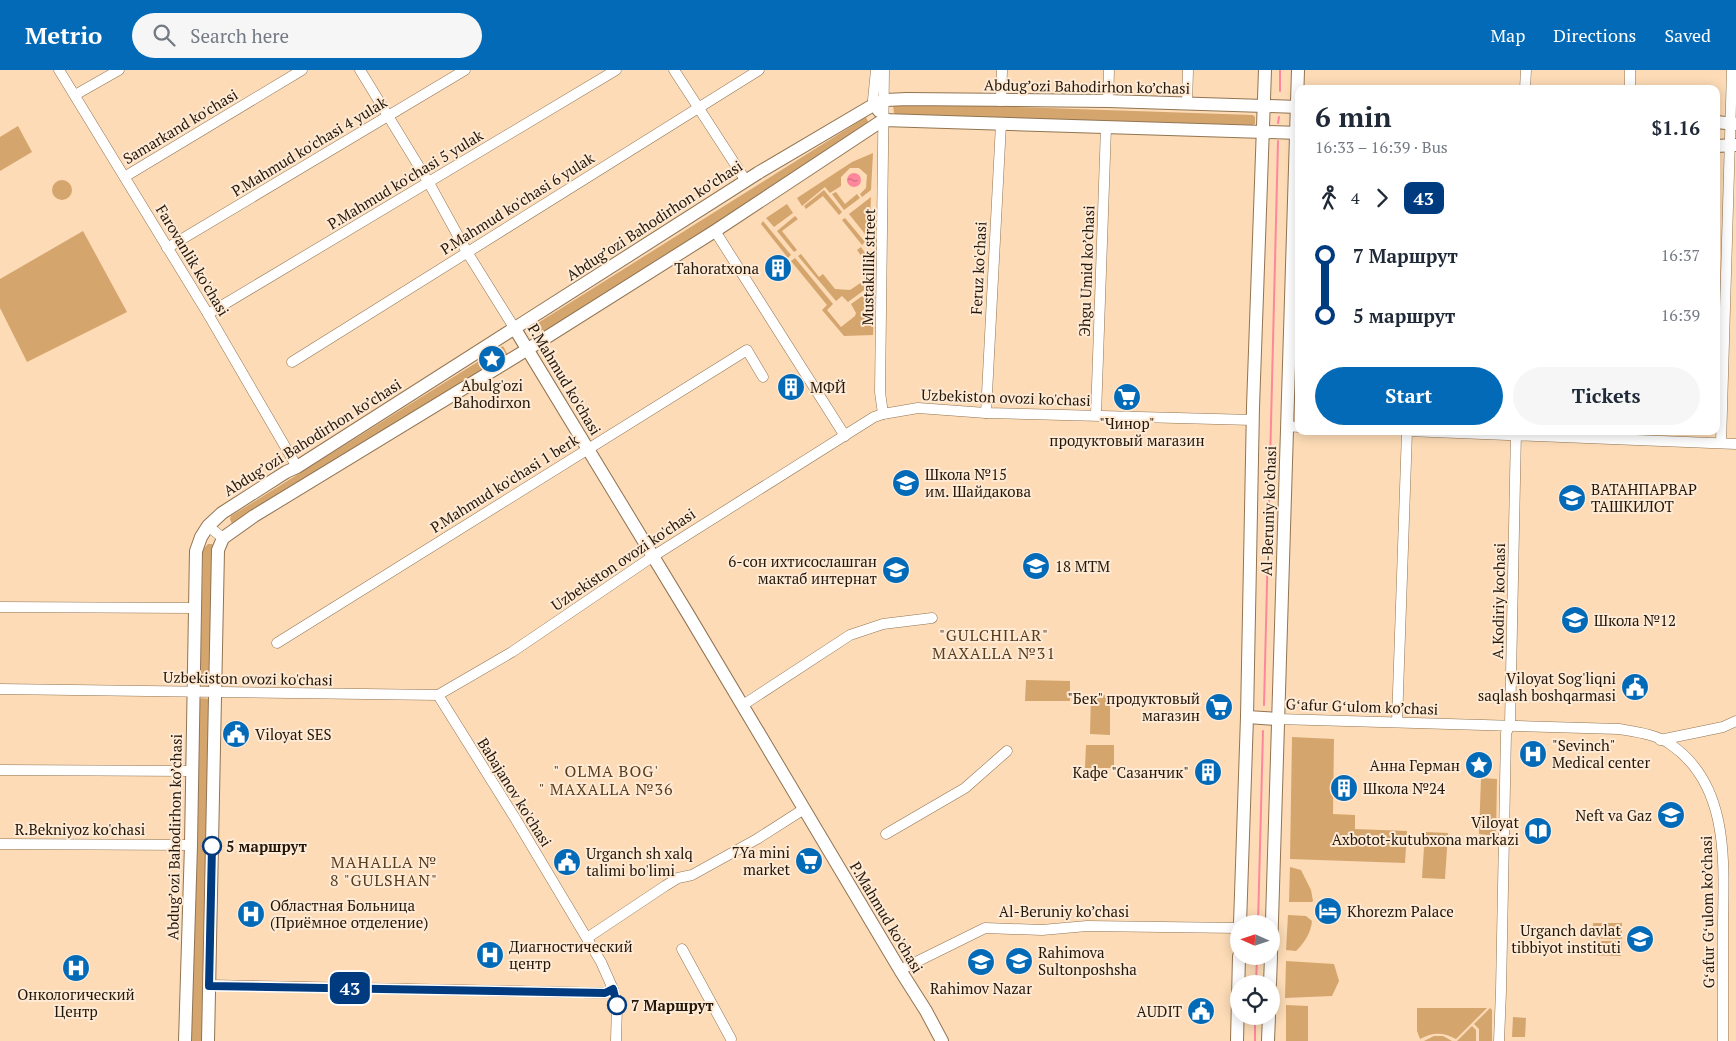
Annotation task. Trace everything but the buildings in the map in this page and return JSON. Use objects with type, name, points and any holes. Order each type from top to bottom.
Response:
[{"type":"main road","name":"Al-Beruniy ko’chasi","points":[[1240,915],[1247,717],[1253,420],[1265,70]]},
{"type":"main road","name":"Al-Beruniy ko’chasi","points":[[1298,70],[1298,85]]},
{"type":"main road","name":"Abdug’ozi Bahodirhon ko’chasi","points":[[185,1041],[191,845],[196,551],[201,537],[208,526],[222,513],[746,181],[879,102],[907,99],[1108,101],[1295,107]]},
{"type":"main road","points":[[879,102],[883,120]]},
{"type":"main road","points":[[208,1041],[218,550],[223,538],[254,516],[528,349],[715,231],[883,120],[1295,133]]},
{"type":"main road","points":[[1720,122],[1733,123]]},
{"type":"main road","points":[[1720,146],[1733,145]]},
{"type":"main road","name":"Al-Beruniy ko’chasi","points":[[1272,915],[1278,718],[1293,427],[1295,309]]},
{"type":"main road","name":"P.Mahmud ko'chasi","points":[[515,329],[588,449],[658,553],[743,705],[926,1011],[942,1041]]},
{"type":"main road","points":[[1247,717],[1278,718]]},
{"type":"main road","points":[[1237,1041],[1239,965]]},
{"type":"main road","points":[[1268,1041],[1269,1025]]},
{"type":"street","name":"Farovanlik ko'chasi","points":[[60,70],[126,176],[297,467]]},
{"type":"street","points":[[75,95],[119,70]]},
{"type":"street","name":"Samarkand ko'chasi","points":[[126,176],[302,70]]},
{"type":"street","name":"P.Mahmud ko'chasi","points":[[360,70],[467,252],[515,329]]},
{"type":"street","name":"P.Mahmud ko'chasi 4 yulak","points":[[168,248],[465,70]]},
{"type":"street","name":"P.Mahmud ko'chasi 5 yulak","points":[[208,314],[616,70]]},
{"type":"street","points":[[674,70],[746,181]]},
{"type":"street","name":"P.Mahmud ko'chasi 6 yulak","points":[[292,362],[759,70]]},
{"type":"street","points":[[876,70],[873,100],[879,102],[884,70]]},
{"type":"street","points":[[1001,101],[1002,70]]},
{"type":"street","points":[[1108,101],[1109,70]]},
{"type":"street","points":[[1187,104],[1188,70]]},
{"type":"street","points":[[1525,85],[1526,70]]},
{"type":"street","points":[[1630,70],[1630,85]]},
{"type":"street","points":[[1721,443],[1733,145],[1732,70]]},
{"type":"street","name":"Mustakillik street","points":[[883,120],[880,392],[883,414]]},
{"type":"street","name":"Feruz ko'chasi","points":[[986,413],[1001,124]]},
{"type":"street","name":"Эhgu Umid ko’chasi","points":[[1096,416],[1106,127]]},
{"type":"street","points":[[715,231],[845,436]]},
{"type":"street","name":"P.Mahmud ko'chasi 1 berk","points":[[277,643],[747,350],[763,377]]},
{"type":"street","name":"Uzbekiston ovozi ko'chasi","points":[[0,689],[438,696],[512,652],[658,553],[874,417],[918,408],[986,413],[1253,420]]},
{"type":"street","points":[[1397,722],[1408,435]]},
{"type":"street","name":"A.Kodiriy kochasi","points":[[1499,1041],[1506,733],[1510,725],[1516,435]]},
{"type":"street","points":[[1616,435],[1736,444]]},
{"type":"street","points":[[208,526],[223,538]]},
{"type":"street","points":[[0,607],[194,608]]},
{"type":"street","points":[[743,705],[850,634],[883,624],[932,618]]},
{"type":"street","name":"Babajanov ko'chasi","points":[[438,696],[587,938],[613,989],[617,1005],[616,1041]]},
{"type":"street","name":"Gʻafur Gʻulom ko’chasi","points":[[1278,718],[1619,729],[1642,732],[1670,744],[1686,757],[1699,773],[1717,813],[1722,834],[1724,898],[1723,1041]]},
{"type":"street","points":[[1660,740],[1723,728],[1736,721]]},
{"type":"street","points":[[886,834],[965,788],[1007,752]]},
{"type":"street","points":[[0,770],[192,771]]},
{"type":"street","points":[[587,938],[678,878],[692,875],[725,857],[757,839],[804,808]]},
{"type":"street","name":"R.Bekniyoz ko'chasi","points":[[0,844],[191,845]]},
{"type":"street","name":"Al-Beruniy ko’chasi","points":[[900,970],[985,928],[1042,930],[1086,926],[1230,928]]},
{"type":"street","points":[[682,949],[731,1039]]},
{"type":"street","points":[[209,986],[605,993],[613,989]]},
{"type":"shaded area","points":[[895,103],[1253,115],[1255,117],[1255,124],[897,115],[894,113],[893,105]]},
{"type":"shaded area","points":[[866,117],[870,126],[540,335],[533,326]]},
{"type":"shaded area","points":[[18,126],[32,152],[0,171],[0,137]]},
{"type":"shaded area","points":[[873,153],[871,190],[862,197],[860,194],[866,188],[867,175],[859,168],[850,168],[841,177],[841,186],[830,193],[825,187],[802,206],[797,198],[852,162]]},
{"type":"shaded area","points":[[62,180],[69,183],[72,190],[69,197],[62,200],[55,197],[52,190],[55,183]]},
{"type":"shaded area","points":[[824,190],[842,212],[839,215],[823,196],[806,209],[804,206]]},
{"type":"shaded area","points":[[836,192],[845,204],[857,194],[860,198],[844,210],[832,194]]},
{"type":"shaded area","points":[[871,197],[869,239],[849,214]]},
{"type":"shaded area","points":[[787,204],[793,213],[774,227],[766,218]]},
{"type":"shaded area","points":[[795,216],[798,219],[782,231],[797,250],[794,252],[777,231]]},
{"type":"shaded area","points":[[845,218],[865,242],[862,245],[842,220]]},
{"type":"shaded area","points":[[763,221],[791,255],[788,258],[761,224]]},
{"type":"shaded area","points":[[83,231],[127,312],[27,362],[0,308],[0,279]]},
{"type":"shaded area","points":[[861,247],[869,259],[877,259],[876,280],[868,285],[864,280],[865,261],[857,250]]},
{"type":"shaded area","points":[[801,254],[819,277],[823,274],[835,289],[850,290],[862,282],[867,288],[848,302],[842,296],[836,301],[798,256]]},
{"type":"shaded area","points":[[795,258],[833,304],[827,310],[841,327],[855,316],[856,313],[851,304],[875,287],[873,335],[844,336],[822,310],[827,305],[791,261]]},
{"type":"shaded area","points":[[503,346],[508,355],[232,524],[231,516]]},
{"type":"shaded area","points":[[208,544],[212,544],[215,547],[211,685],[208,687],[200,685],[203,549]]},
{"type":"shaded area","points":[[1026,680],[1070,681],[1070,701],[1025,701]]},
{"type":"shaded area","points":[[1091,695],[1110,695],[1110,735],[1090,734]]},
{"type":"shaded area","points":[[202,698],[209,699],[202,1041],[191,1041],[199,700]]},
{"type":"shaded area","points":[[1292,737],[1334,739],[1333,814],[1355,815],[1355,829],[1407,831],[1405,863],[1290,859]]},
{"type":"shaded area","points":[[1086,745],[1114,745],[1114,768],[1085,768]]},
{"type":"shaded area","points":[[1481,778],[1497,779],[1496,836],[1479,834]]},
{"type":"shaded area","points":[[1425,832],[1448,833],[1445,879],[1422,878]]},
{"type":"shaded area","points":[[1290,867],[1301,870],[1311,890],[1312,902],[1289,902]]},
{"type":"shaded area","points":[[1288,915],[1306,916],[1312,921],[1307,938],[1296,951],[1286,950]]},
{"type":"shaded area","points":[[1593,923],[1622,923],[1622,939],[1592,938]]},
{"type":"shaded area","points":[[1592,941],[1622,941],[1621,956],[1592,955]]},
{"type":"shaded area","points":[[1286,961],[1334,964],[1339,981],[1332,996],[1285,998]]},
{"type":"shaded area","points":[[1286,1005],[1308,1006],[1308,1041],[1286,1041]]},
{"type":"shaded area","points":[[1417,1008],[1487,1008],[1456,1039],[1438,1034],[1420,1039],[1417,1031]]},
{"type":"shaded area","points":[[1490,1008],[1492,1010],[1492,1041],[1479,1041],[1479,1029],[1474,1024]]},
{"type":"shaded area","points":[[1513,1017],[1526,1018],[1525,1037],[1512,1037]]},
{"type":"shaded area","points":[[1472,1026],[1476,1030],[1476,1041],[1457,1041]]},
{"type":"shaded area","points":[[1434,1036],[1443,1036],[1452,1041],[1424,1041]]},
{"type":"water","points":[[854,173],[859,175],[861,180],[859,185],[854,187],[849,185],[847,180],[849,175]]},
{"type":"waterway","points":[[1280,70],[1280,91]]},
{"type":"waterway","points":[[1278,123],[1279,117]]},
{"type":"waterway","points":[[1264,705],[1278,141]]},
{"type":"waterway","points":[[1258,915],[1263,731]]},
{"type":"waterway","points":[[1256,975],[1257,965]]},
{"type":"waterway","points":[[1255,1025],[1255,1041]]},
{"type":"bus line","name":"43","points":[[212,846],[209,986],[605,993],[613,989],[617,1005]]},
{"type":"place","name":"Tahoratxona","points":[[778,268]]},
{"type":"place","name":"Abulg'ozi Bahodirxon","points":[[492,359]]},
{"type":"place","name":"МФЙ","points":[[791,387]]},
{"type":"place","name":"\"Чинор\" продуктовый магазин","points":[[1127,397]]},
{"type":"place","name":"Школа №15 им. Шайдакова","points":[[906,483]]},
{"type":"place","name":"ВАТАНПАРВАР ТАШКИЛОТ","points":[[1572,498]]},
{"type":"place","name":"18 MTM","points":[[1036,566]]},
{"type":"place","name":"6-сон ихтисослашган мактаб интернат","points":[[896,570]]},
{"type":"place","name":"Школа №12","points":[[1575,620]]},
{"type":"place","name":"Viloyat Sog'liqni saqlash boshqarmasi","points":[[1635,687]]},
{"type":"place","name":"\"Бек\" продуктовый магазин","points":[[1219,707]]},
{"type":"place","name":"Viloyat SES","points":[[236,734]]},
{"type":"place","name":"\"Sevinch\" Medical center","points":[[1533,754]]},
{"type":"place","name":"Анна Герман","points":[[1479,765]]},
{"type":"place","name":"Кафе \"Сазанчик\"","points":[[1208,772]]},
{"type":"place","name":"Школа №24","points":[[1344,788]]},
{"type":"place","name":"Neft va Gaz","points":[[1671,815]]},
{"type":"place","name":"Viloyat Axbotot-kutubxona markazi","points":[[1538,831]]},
{"type":"place","name":"5 маршрут","points":[[212,846]]},
{"type":"place","name":"7Ya mini market","points":[[809,861]]},
{"type":"place","name":"Urganch sh xalq talimi bo'limi","points":[[567,862]]},
{"type":"place","name":"Khorezm Palace","points":[[1328,911]]},
{"type":"place","name":"Областная Больница (Приёмное отделение)","points":[[251,914]]},
{"type":"place","name":"Urganch davlat tibbiyot instituti","points":[[1640,939]]},
{"type":"place","name":"Диагностический центр","points":[[490,955]]},
{"type":"place","name":"Rahimova Sultonposhsha","points":[[1019,961]]},
{"type":"place","name":"Rahimov Nazar","points":[[981,962]]},
{"type":"place","name":"Онкологический Центр","points":[[76,968]]},
{"type":"place","name":"7 Маршрут","points":[[617,1005]]},
{"type":"place","name":"AUDIT","points":[[1201,1011]]},
{"type":"district","name":"\"GULCHILAR\" MAXALLA №31","points":[[994,644]]},
{"type":"district","name":"\" OLMA BOG' \" MAXALLA №36","points":[[606,780]]},
{"type":"district","name":"MAHALLA № 8 \"GULSHAN\"","points":[[384,871]]}]
